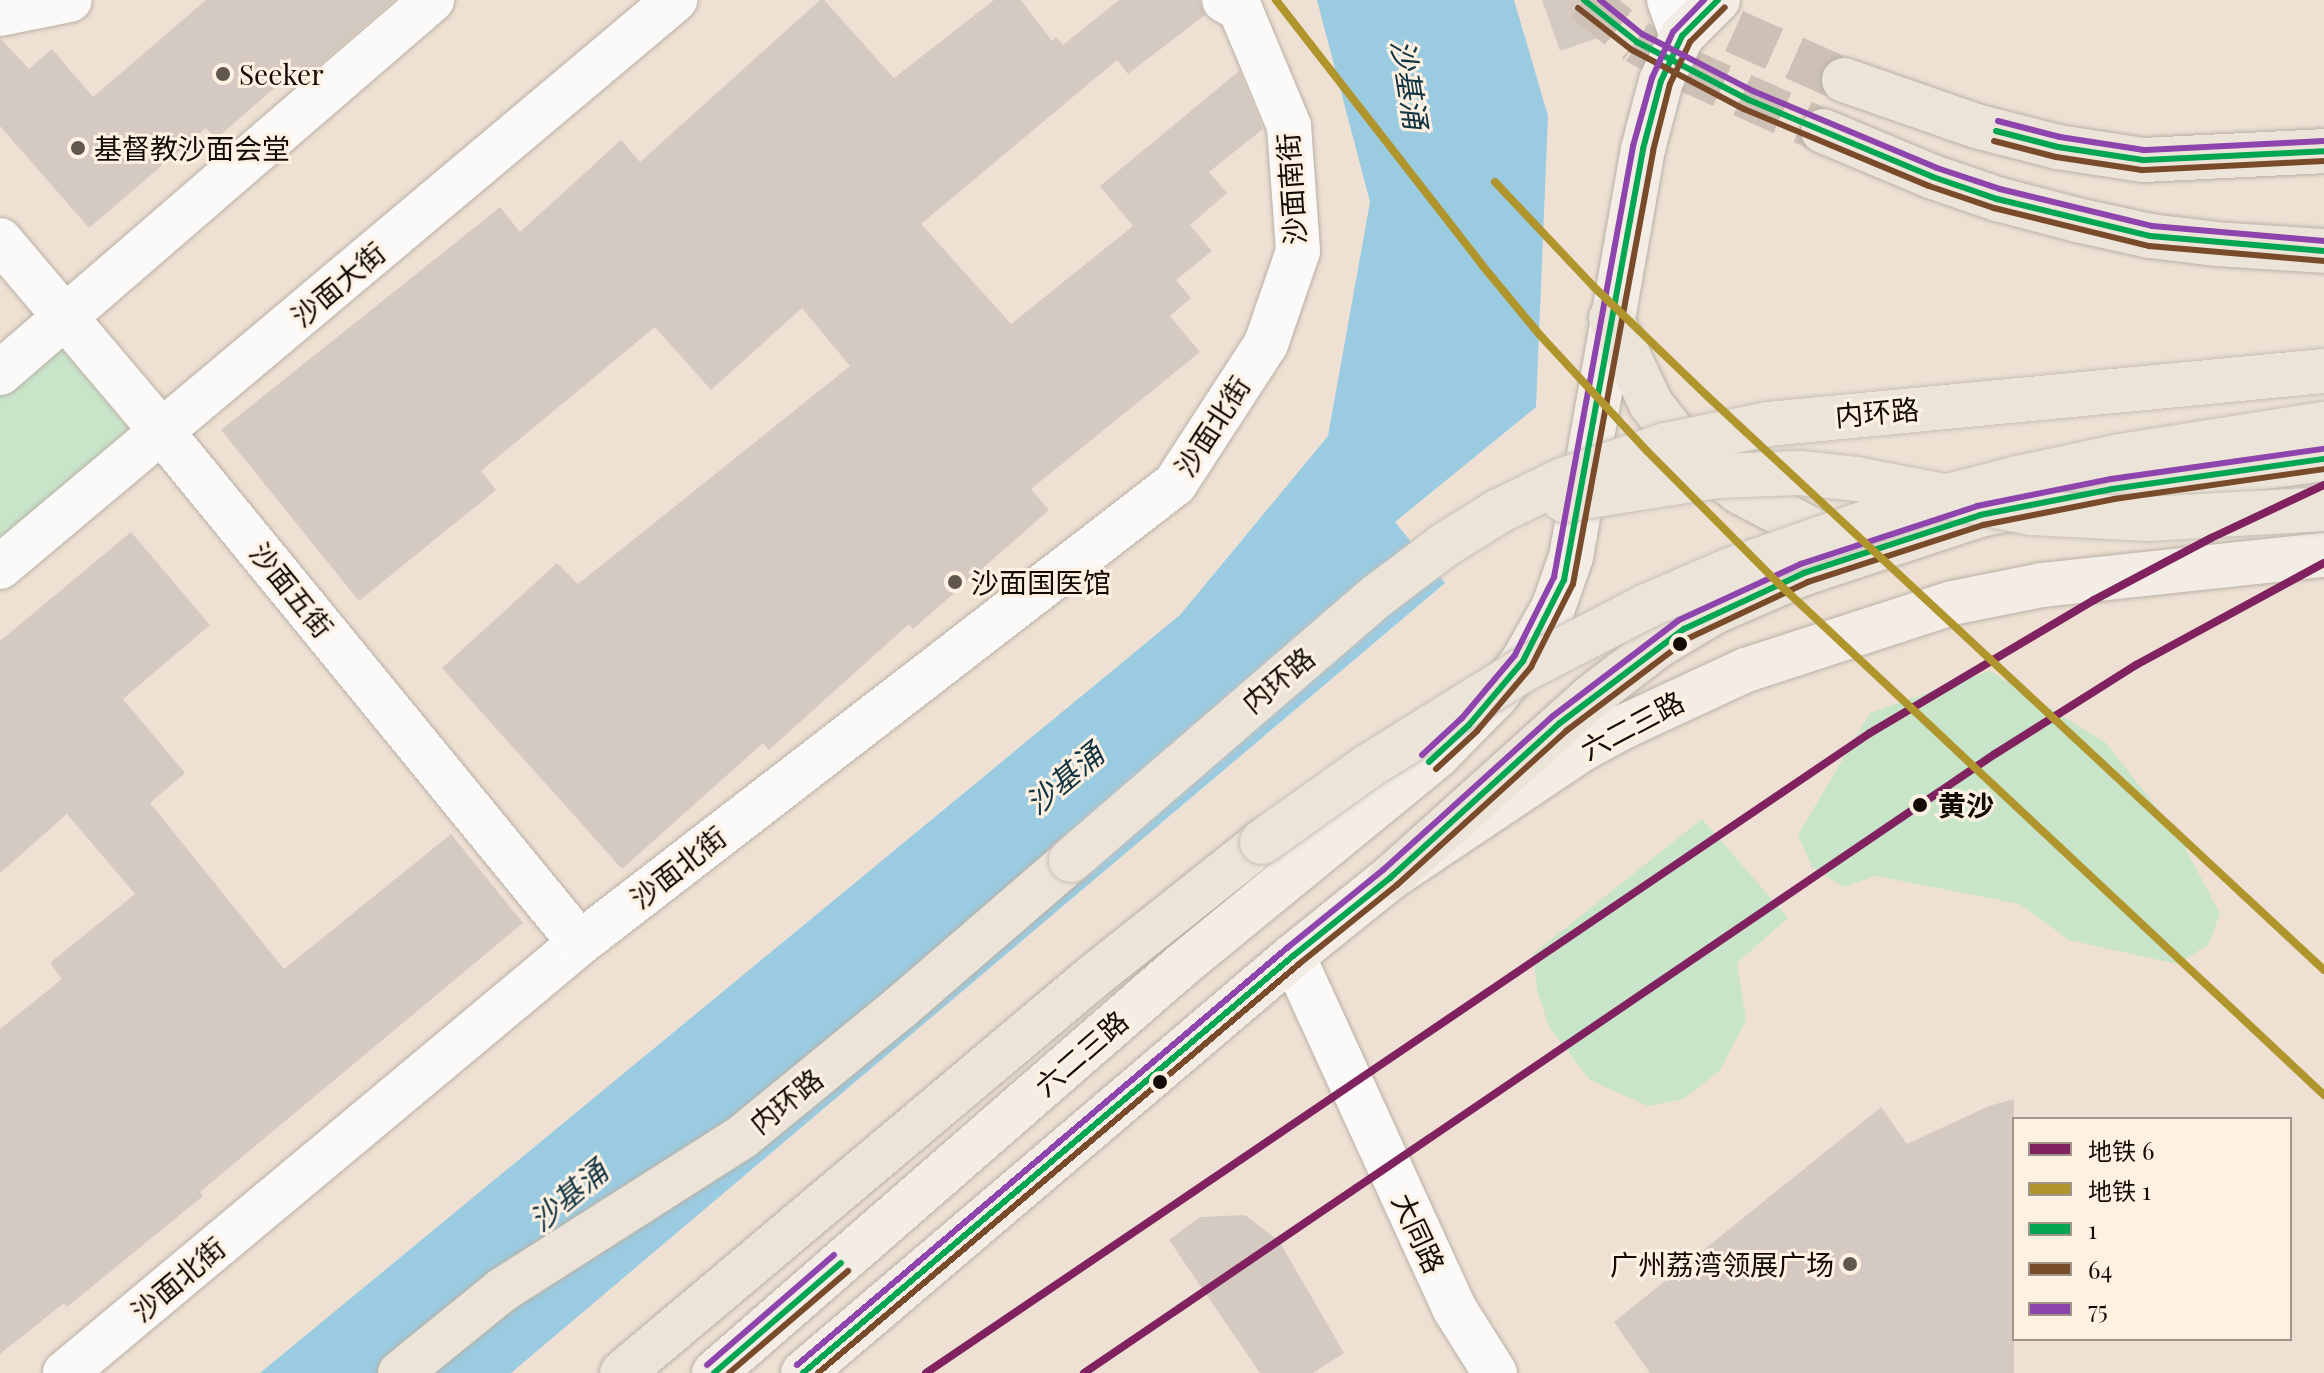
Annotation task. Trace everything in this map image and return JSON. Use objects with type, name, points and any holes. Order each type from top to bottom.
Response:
[{"type":"highway","points":[[1844,80],[1976,126],[2058,147],[2264,177],[2324,179]]},
{"type":"highway","points":[[1823,131],[1933,177],[2077,220],[2177,239],[2281,250],[2324,251]]},
{"type":"highway","points":[[2143,160],[2324,151]]},
{"type":"highway","points":[[1611,318],[1651,404],[1688,451],[1740,492],[1858,554]]},
{"type":"highway","name":"内环路","points":[[400,1373],[502,1290],[742,1137],[902,1006],[1196,749],[1377,596],[1443,546],[1499,511],[1563,480],[1625,456],[1715,433],[1768,424],[2324,371]]},
{"type":"highway","points":[[622,1373],[1095,975],[1262,842],[1367,767],[1521,671],[1647,606],[1730,570],[1925,502],[2121,456],[2324,424]]},
{"type":"highway","points":[[1390,878],[1538,742],[1656,647],[1714,612],[1804,573],[1980,515],[2055,498],[2187,476],[2324,459]]},
{"type":"highway","points":[[1499,511],[1717,476],[1800,473],[1856,479],[2033,513],[2147,519],[2324,509]]},
{"type":"main road","name":"六二三路","points":[[714,1373],[1170,975],[1437,756],[1469,725],[1523,661],[1553,608],[1571,557],[1643,149],[1676,18],[1718,0]]},
{"type":"main road","name":"六二三路","points":[[803,1373],[1293,956],[1390,878],[1592,744],[1677,700],[1798,650],[1997,592],[2154,571],[2324,555]]},
{"type":"street","points":[[0,14],[70,0]]},
{"type":"street","points":[[0,373],[432,0]]},
{"type":"street","name":"沙面大街","points":[[0,567],[675,0]]},
{"type":"street","name":"沙面南街","points":[[1224,0],[1240,9],[1289,126],[1298,251],[1266,344]]},
{"type":"street","name":"沙面五街","points":[[0,240],[162,432],[580,943]]},
{"type":"street","name":"沙面北街","points":[[65,1373],[580,943],[1175,484],[1266,344]]},
{"type":"street","name":"大同路","points":[[1293,956],[1454,1308],[1495,1373]]},
{"type":"green space","points":[[59,344],[139,441],[0,556],[0,395]]},
{"type":"green space","points":[[1990,671],[2106,743],[2179,836],[2220,914],[2208,945],[2177,964],[2069,940],[2020,904],[1876,876],[1843,887],[1812,867],[1798,835],[1870,713]]},
{"type":"green space","points":[[1702,819],[1788,918],[1737,963],[1746,1020],[1720,1070],[1684,1099],[1648,1106],[1590,1080],[1549,1027],[1537,989],[1533,954]]},
{"type":"water","name":"沙基涌","points":[[1317,0],[1514,0],[1548,116],[1536,407],[1395,522],[1445,583],[511,1373],[260,1373],[1180,615],[1328,436],[1370,202]]},
{"type":"building","points":[[206,0],[394,0],[296,85],[288,76],[216,139],[206,128],[89,228],[0,126],[0,38],[29,69],[52,49],[93,97]]},
{"type":"building","points":[[820,0],[824,0],[894,78],[994,0],[1021,0],[1052,41],[1056,37],[1063,45],[1119,0],[1199,0],[1205,15],[1128,74],[1117,60],[921,224],[1011,324],[1133,226],[1100,186],[1239,71],[1263,129],[1209,172],[1227,193],[1190,225],[1212,251],[1176,280],[1191,298],[1170,316],[1200,352],[1031,489],[1049,510],[913,629],[909,624],[769,750],[763,743],[622,869],[442,668],[557,563],[578,584],[850,366],[802,308],[711,390],[655,327],[481,471],[496,490],[359,601],[221,430],[500,207],[520,232],[621,140],[640,162]]},
{"type":"building","points":[[1542,0],[1588,0],[1601,37],[1560,51]]},
{"type":"building","points":[[131,532],[210,625],[123,699],[185,773],[150,803],[284,969],[451,834],[523,923],[200,1192],[203,1196],[67,1307],[64,1303],[0,1354],[0,1029],[62,979],[50,963],[135,894],[67,814],[0,873],[0,641]]},
{"type":"building","name":"广州荔湾领展广场","points":[[2014,1099],[2014,1373],[1650,1373],[1614,1322],[1881,1107],[1907,1144],[1989,1106]]},
{"type":"building","points":[[1245,1215],[1279,1241],[1344,1353],[1313,1373],[1260,1373],[1169,1240],[1200,1217]]},
{"type":"tunnel","points":[[1584,0],[1637,42],[1682,68],[1823,131]]},
{"type":"tunnel","points":[[1683,0],[1734,31],[1844,80]]},
{"type":"metro line","name":"1","points":[[1276,0],[1482,265],[1539,334],[1647,451],[1778,583],[2324,1095]]},
{"type":"metro line","name":"1","points":[[1495,182],[1593,286],[1704,393],[2324,970]]},
{"type":"metro line","name":"6","points":[[926,1373],[1870,733],[2094,600],[2211,538],[2324,485]]},
{"type":"metro line","name":"6","points":[[1084,1373],[1995,754],[2136,665],[2324,563]]},
{"type":"transit line","name":"1","points":[[1584,0],[1637,42],[1749,100],[1933,177],[1997,199],[2150,236],[2324,251]]},
{"type":"transit line","name":"75","points":[[1600,0],[1642,34],[1753,91],[1937,168],[2000,189],[2152,226],[2324,241]]},
{"type":"transit line","name":"75","points":[[1422,755],[1462,718],[1515,655],[1554,577],[1633,146],[1652,78],[1673,32],[1704,0]]},
{"type":"transit line","name":"1","points":[[1429,762],[1469,725],[1523,661],[1564,580],[1643,149],[1661,81],[1682,36],[1718,0]]},
{"type":"transit line","name":"64","points":[[1436,769],[1477,731],[1531,667],[1573,584],[1653,151],[1670,84],[1690,42],[1725,7]]},
{"type":"transit line","name":"64","points":[[1578,8],[1632,50],[1744,109],[1929,186],[1994,208],[2149,246],[2324,261]]},
{"type":"transit line","name":"75","points":[[1998,121],[2060,137],[2144,150],[2324,141]]},
{"type":"transit line","name":"1","points":[[1996,131],[2058,147],[2143,160],[2324,151]]},
{"type":"transit line","name":"64","points":[[1994,141],[2056,157],[2142,170],[2324,161]]},
{"type":"transit line","name":"75","points":[[797,1365],[1383,870],[1553,716],[1679,620],[1801,564],[1977,506],[2111,479],[2323,449]]},
{"type":"transit line","name":"1","points":[[803,1373],[1293,956],[1390,878],[1560,723],[1684,629],[1804,573],[1980,515],[2112,489],[2324,459]]},
{"type":"transit line","name":"64","points":[[818,1373],[1299,964],[1397,885],[1566,731],[1689,638],[1808,582],[1983,525],[2114,499],[2324,469]]},
{"type":"transit line","name":"75","points":[[707,1365],[834,1255]]},
{"type":"transit line","name":"1","points":[[714,1373],[841,1263]]},
{"type":"transit line","name":"64","points":[[729,1373],[848,1271]]},
{"type":"place","name":"Seeker","points":[[223,74]]},
{"type":"place","name":"基督教沙面会堂","points":[[78,148]]},
{"type":"place","name":"沙面国医馆","points":[[955,582]]},
{"type":"place","name":"黄沙","points":[[1920,805]]},
{"type":"place","name":"广州荔湾领展广场","points":[[1850,1264]]}]
